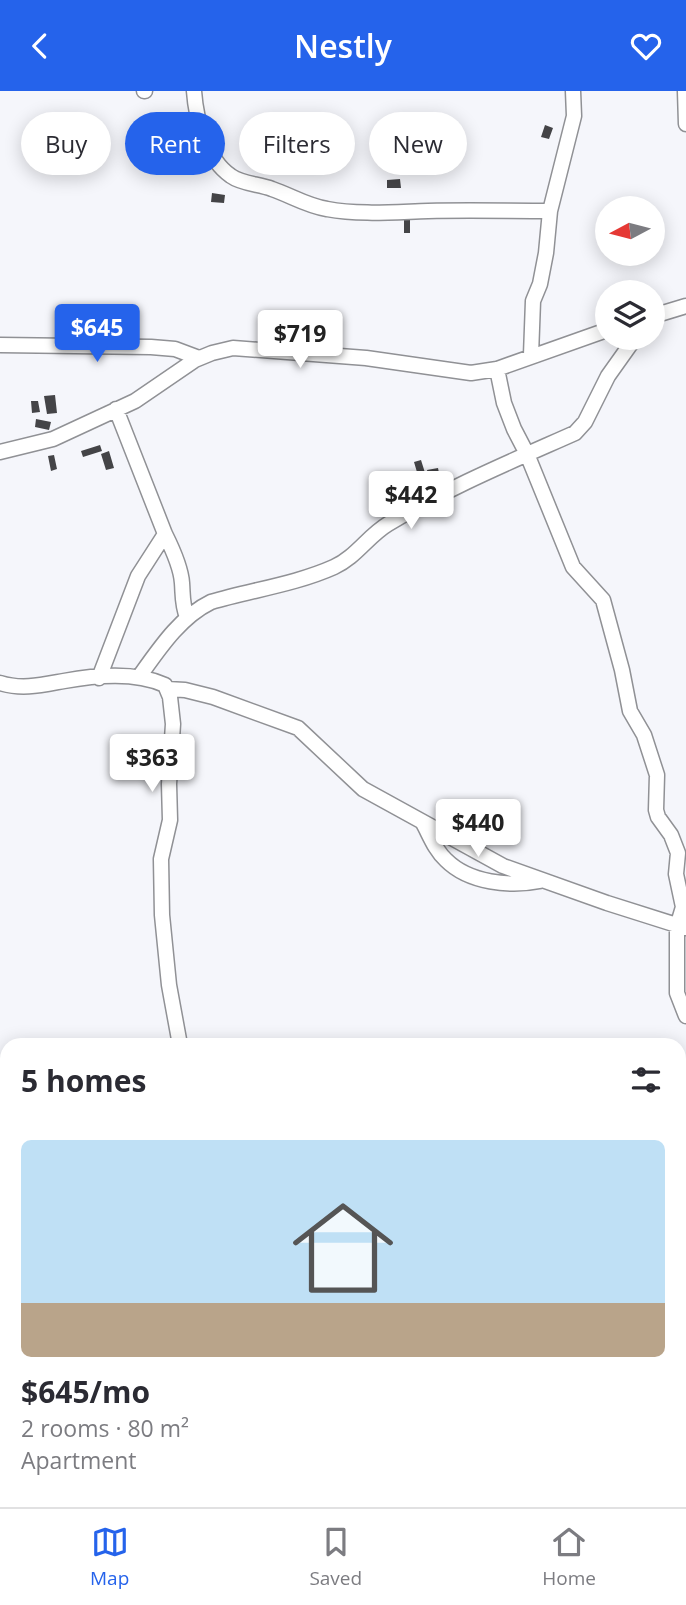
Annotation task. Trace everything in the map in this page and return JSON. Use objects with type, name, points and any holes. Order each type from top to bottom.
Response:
[{"type":"street","points":[[194,91],[195,109],[204,135],[212,153],[225,171],[237,180],[272,189],[305,204],[327,209],[368,212],[550,211]]},
{"type":"street","points":[[531,355],[533,301],[540,284],[550,211],[574,116],[573,91]]},
{"type":"street","points":[[685,91],[686,124]]},
{"type":"street","points":[[665,312],[686,306]]},
{"type":"street","points":[[0,452],[53,439],[135,401],[199,358],[233,348],[366,358],[461,372],[497,369],[595,334]]},
{"type":"street","points":[[0,345],[151,347],[175,349],[199,358]]},
{"type":"street","points":[[139,677],[196,609],[211,602],[312,576],[337,566],[351,558],[373,534],[422,505],[580,429],[608,376],[626,350]]},
{"type":"street","points":[[497,369],[504,403],[573,567],[603,600],[630,711],[644,735],[657,775],[655,800],[658,817],[671,835],[677,850],[676,874],[683,907],[677,993],[686,1016]]},
{"type":"street","points":[[116,409],[176,558],[187,617]]},
{"type":"street","points":[[99,678],[138,576],[165,534]]},
{"type":"street","points":[[0,683],[13,688],[99,678],[139,677],[165,685],[173,724],[169,784],[170,821],[160,859],[161,887],[166,958],[179,1038]]},
{"type":"street","points":[[167,689],[186,690],[212,697],[298,728],[363,789],[503,866],[681,927]]},
{"type":"street","points":[[423,823],[436,848],[448,862],[468,874],[498,883],[541,880]]},
{"type":"street","points":[[686,1237],[686,1262]]},
{"type":"building","points":[[545,125],[553,128],[549,139],[541,137]]},
{"type":"building","points":[[400,179],[401,188],[387,188],[387,180]]},
{"type":"building","points":[[212,193],[225,195],[224,203],[211,202]]},
{"type":"building","points":[[404,220],[410,220],[410,233],[404,233]]},
{"type":"building","points":[[55,395],[57,413],[47,414],[44,396]]},
{"type":"building","points":[[31,401],[38,401],[40,412],[32,413]]},
{"type":"building","points":[[36,419],[51,422],[49,430],[35,427]]},
{"type":"building","points":[[100,445],[102,451],[83,457],[81,451]]},
{"type":"building","points":[[109,451],[114,468],[106,470],[101,454]]},
{"type":"building","points":[[54,455],[57,469],[51,471],[48,456]]},
{"type":"building","points":[[421,460],[426,476],[419,479],[414,462]]},
{"type":"building","points":[[438,468],[440,478],[429,480],[427,470]]}]
